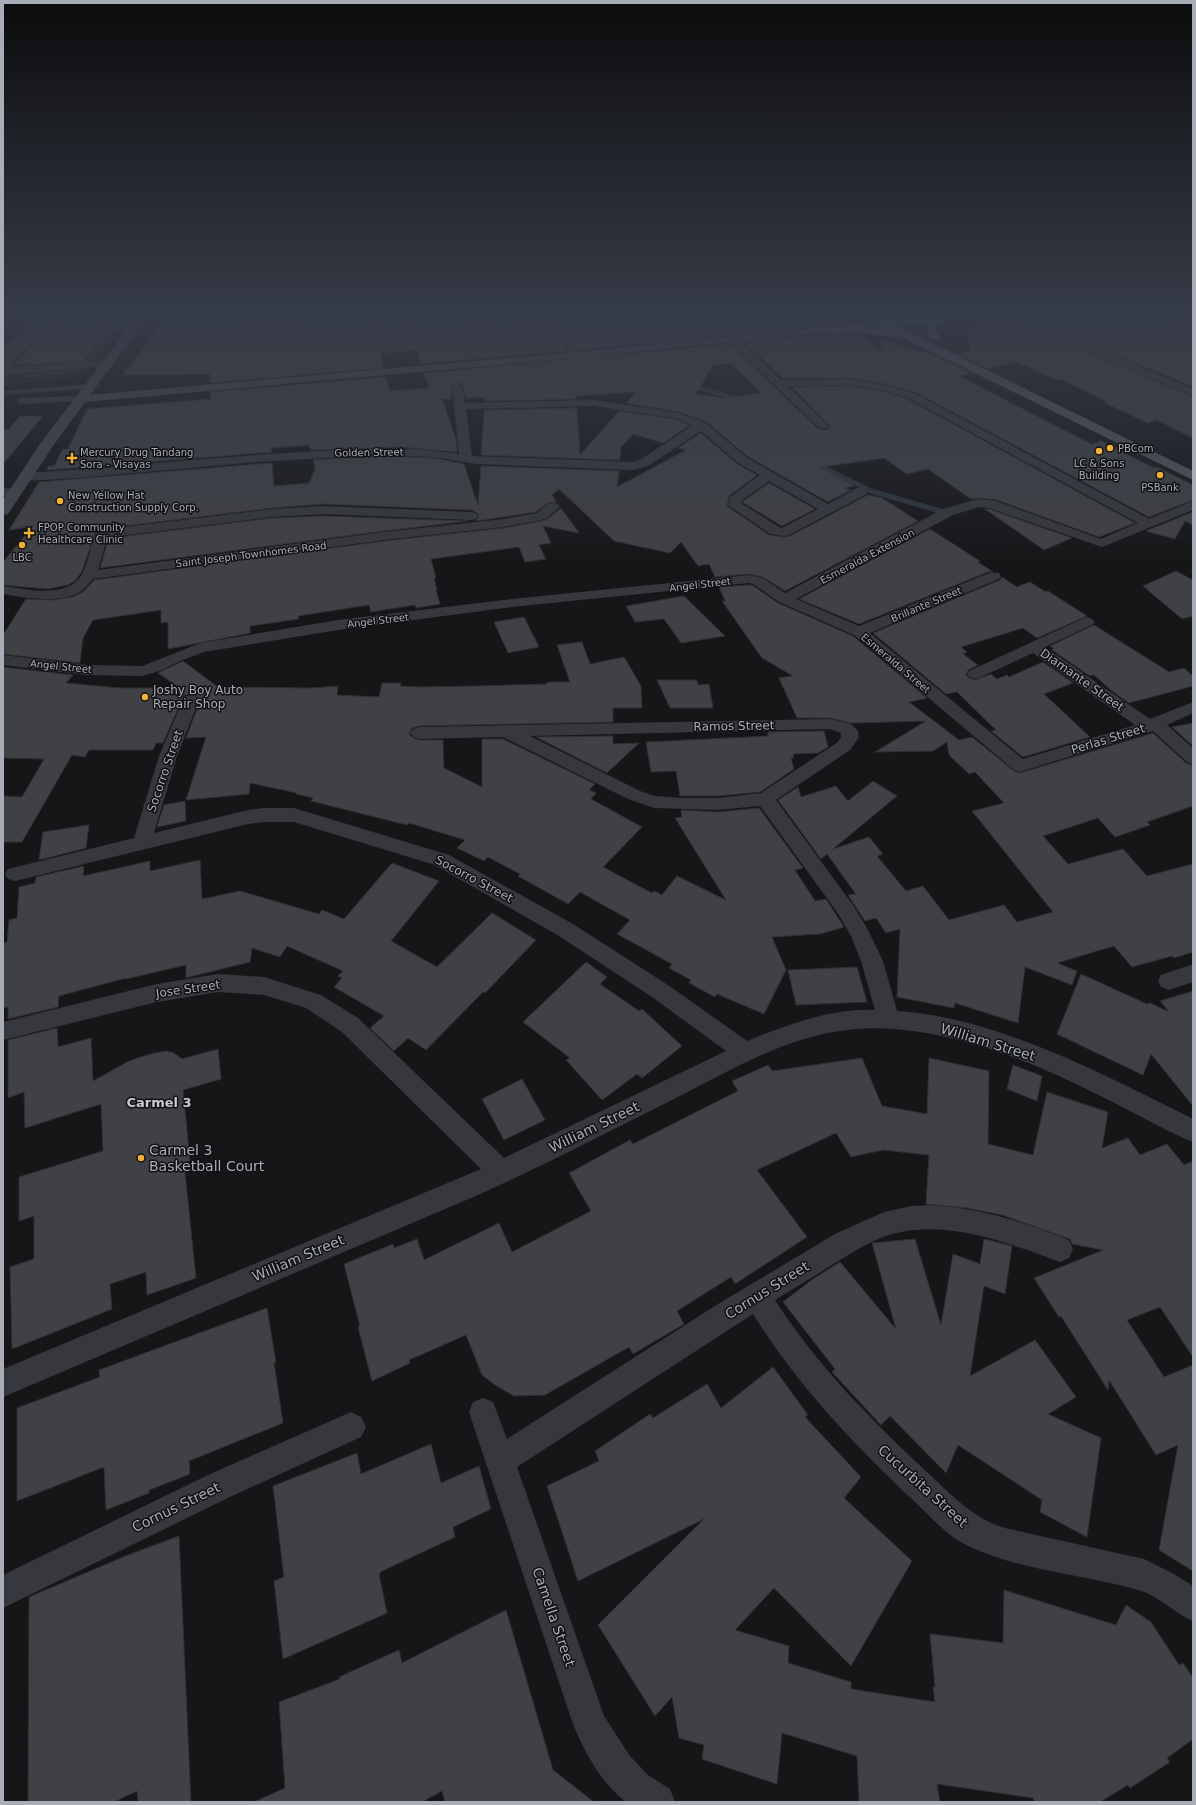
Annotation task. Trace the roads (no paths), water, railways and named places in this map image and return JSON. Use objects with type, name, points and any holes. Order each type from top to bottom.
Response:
[{"type":"main road","points":[[3,511],[9,492],[25,477],[47,444],[82,399],[89,398]]},
{"type":"main road","points":[[1035,398],[1193,476]]},
{"type":"main road","points":[[1063,398],[1073,403]]},
{"type":"street","points":[[459,398],[466,459]]},
{"type":"street","points":[[794,398],[823,426]]},
{"type":"street","points":[[916,398],[1149,524],[1193,505]]},
{"type":"street","points":[[11,402],[82,399]]},
{"type":"street","points":[[460,406],[594,403],[689,418],[702,425],[742,460],[767,476],[827,509]]},
{"type":"street","name":"Golden Street","points":[[25,477],[77,474],[320,453],[414,452],[466,459],[632,466],[644,463],[702,425]]},
{"type":"street","points":[[767,476],[735,500],[735,505],[775,530],[784,532],[862,491]]},
{"type":"street","name":"Esmeralda Extension","points":[[784,599],[879,550],[948,512],[978,503],[991,504],[1097,542],[1102,542],[1149,524]]},
{"type":"street","name":"Saint Joseph Townhomes Road","points":[[504,523],[486,517],[323,510],[272,513],[103,535],[100,537],[90,575],[384,536],[504,523],[541,516],[546,514],[553,507]]},
{"type":"street","points":[[3,590],[33,594],[63,592],[73,589],[90,575]]},
{"type":"street","name":"Brillante Street","points":[[859,632],[994,576]]},
{"type":"street","name":"Angel Street","points":[[3,660],[87,670],[142,670],[154,668],[200,648],[338,625],[512,603],[744,579],[758,581]]},
{"type":"street","name":"Esmeralda Street","points":[[758,581],[784,599],[859,632],[1020,766]]},
{"type":"street","points":[[975,674],[1087,622]]},
{"type":"street","name":"Diamante Street","points":[[1034,647],[1152,725],[1193,758]]},
{"type":"street","name":"Socorro Street","points":[[142,843],[168,756],[191,700]]},
{"type":"street","name":"Perlas Street","points":[[1020,766],[1152,725],[1193,707]]},
{"type":"street","name":"Ramos Street","points":[[420,733],[506,731],[829,724],[844,727],[850,731],[850,737],[844,746],[765,799],[717,804],[682,804],[654,802],[634,795],[506,731]]},
{"type":"street","points":[[765,799],[846,910],[860,934],[872,961],[881,989],[888,1019]]},
{"type":"street","name":"Socorro Street","points":[[15,874],[248,817],[264,815],[294,815],[442,860],[566,930],[660,991],[745,1052]]},
{"type":"street","points":[[1169,981],[1193,973]]},
{"type":"street","name":"Jose Street","points":[[3,1031],[157,993],[218,983],[264,986],[313,1001],[350,1025],[501,1172]]},
{"type":"street","name":"William Street","points":[[3,1383],[501,1172],[745,1052],[769,1041],[817,1025],[856,1019],[888,1019],[946,1028],[973,1035],[1028,1053],[1096,1082],[1193,1131]]},
{"type":"street","name":"Cornus Street","points":[[501,1460],[757,1296],[856,1236],[895,1221],[912,1218],[945,1218],[996,1226],[1060,1249]]},
{"type":"street","name":"Cucurbita Street","points":[[757,1296],[783,1337],[803,1364],[840,1407],[900,1468],[963,1525],[988,1538],[1009,1545],[1144,1575],[1163,1585],[1193,1605]]},
{"type":"street","name":"Camella Street","points":[[483,1412],[501,1460],[590,1724],[602,1747],[619,1772],[635,1787],[657,1802]]},
{"type":"street","name":"Cornus Street","points":[[3,1592],[219,1486],[351,1427]]},
{"type":"waterway","points":[[816,463],[848,480]]},
{"type":"waterway","points":[[847,479],[871,491],[947,513]]},
{"type":"place","name":"PBCom","points":[[1110,448]]},
{"type":"place","name":"LC & Sons Building","points":[[1099,451]]},
{"type":"place","name":"Mercury Drug Tandang Sora - Visayas","points":[[72,458]]},
{"type":"place","name":"PSBank","points":[[1160,475]]},
{"type":"place","name":"New Yellow Hat Construction Supply Corp.","points":[[60,501]]},
{"type":"place","name":"FPOP Community Healthcare Clinic","points":[[29,533]]},
{"type":"place","name":"LBC","points":[[22,545]]},
{"type":"place","name":"Joshy Boy Auto Repair Shop","points":[[145,697]]},
{"type":"place","name":"Carmel 3 Basketball Court","points":[[141,1158]]},
{"type":"district","name":"Carmel 3","points":[[159,1102]]}]
